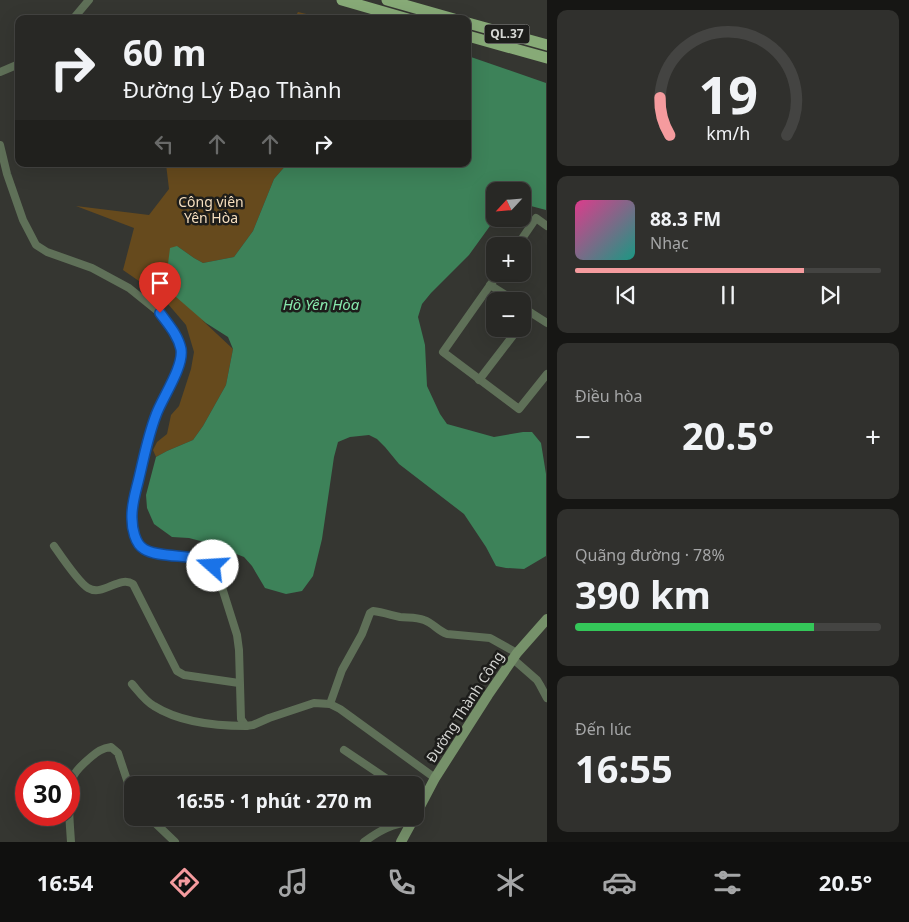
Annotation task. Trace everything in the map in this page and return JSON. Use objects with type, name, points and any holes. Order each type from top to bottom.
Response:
[{"type":"main road","points":[[342,0],[394,15]]},
{"type":"main road","points":[[387,0],[440,15]]},
{"type":"main road","name":"QL.37","points":[[471,23],[546,45]]},
{"type":"main road","name":"QL.37","points":[[471,37],[546,58]]},
{"type":"main road","name":"Đường Thành Công","points":[[424,792],[515,656],[546,619]]},
{"type":"main road","name":"Đường Thành Công","points":[[401,842],[410,826]]},
{"type":"street","points":[[76,15],[89,0]]},
{"type":"street","points":[[0,72],[15,66]]},
{"type":"street","points":[[0,145],[7,174],[23,220],[36,245],[47,252],[92,268],[129,288],[160,313],[176,334],[181,349],[180,359],[176,372],[156,414],[149,436],[133,504],[132,529],[144,550],[166,555],[201,559],[213,566],[219,578],[237,635],[241,719],[246,726]]},
{"type":"street","points":[[523,237],[536,218],[546,226]]},
{"type":"street","points":[[492,282],[443,352],[519,409],[546,374]]},
{"type":"street","points":[[490,285],[500,292]]},
{"type":"street","points":[[531,313],[546,323]]},
{"type":"street","points":[[480,380],[512,337]]},
{"type":"street","points":[[54,546],[81,582],[90,590],[100,590],[122,582],[132,584],[175,667],[180,673],[239,683]]},
{"type":"street","points":[[330,704],[342,670],[373,610],[400,617],[425,620],[447,634],[496,640],[515,656],[540,684],[546,698]]},
{"type":"street","points":[[540,684],[546,678]]},
{"type":"street","points":[[132,684],[154,707],[178,716],[226,726],[253,725],[314,703],[330,704],[340,709],[435,778]]},
{"type":"street","points":[[71,842],[70,791],[72,778],[75,773],[99,750],[111,747],[118,753],[126,776]]},
{"type":"street","points":[[344,750],[383,776]]},
{"type":"street","points":[[158,826],[175,842]]},
{"type":"street","points":[[364,842],[390,826]]},
{"type":"green space","points":[[298,12],[310,15],[296,15]]},
{"type":"green space","name":"Công viên Yên Hòa","points":[[166,167],[284,167],[274,179],[253,231],[234,257],[203,263],[177,246],[208,324],[202,320],[233,349],[226,385],[203,426],[193,440],[156,457],[153,450],[157,442],[167,434],[171,415],[179,406],[191,369],[194,352],[186,325],[162,297],[123,270],[134,228],[76,206],[149,215],[169,189]]},
{"type":"water","name":"Hồ Yên Hòa","points":[[471,57],[546,83],[546,210],[531,206],[531,182],[486,182],[486,228],[488,228],[469,255],[422,304],[418,317],[425,345],[427,386],[440,414],[447,424],[494,437],[532,432],[541,443],[546,474],[546,556],[524,569],[496,566],[464,514],[399,464],[377,439],[369,435],[350,437],[338,442],[334,457],[322,539],[313,576],[302,591],[286,594],[265,588],[252,566],[244,557],[208,543],[189,538],[172,537],[154,524],[147,508],[146,495],[156,457],[193,440],[203,426],[226,385],[233,349],[228,337],[206,323],[168,290],[166,280],[170,248],[177,246],[203,263],[234,257],[253,231],[274,179],[284,167],[471,167]]},
{"type":"route","points":[[160,313],[176,334],[181,349],[180,359],[176,372],[156,414],[149,436],[133,504],[132,529],[144,550],[153,553],[201,559],[213,566]]}]
